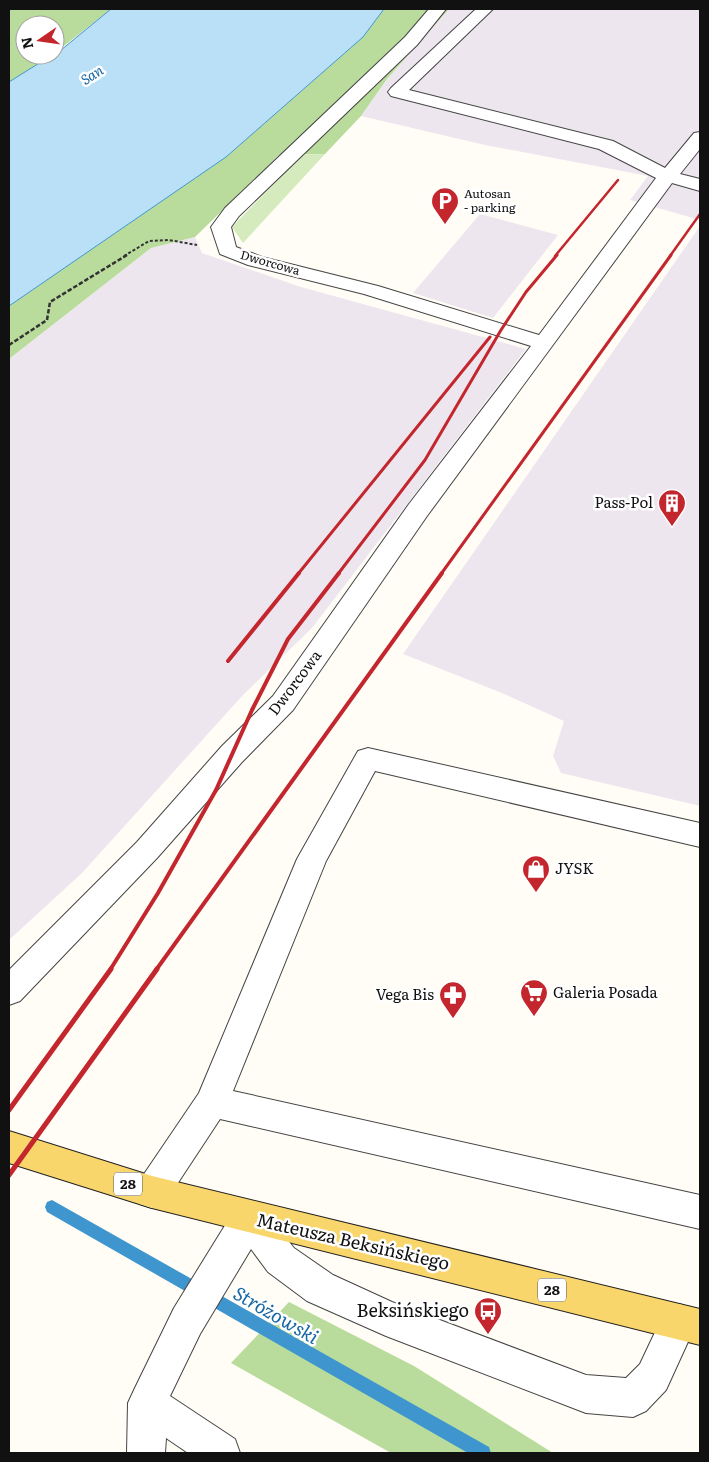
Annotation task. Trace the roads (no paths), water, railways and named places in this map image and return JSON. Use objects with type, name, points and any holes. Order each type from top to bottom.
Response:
[{"type":"main road","name":"Mateusza Beksińskiego","points":[[9,1147],[152,1192],[249,1218],[424,1258],[690,1325]]},
{"type":"street","name":"Dworcowa","points":[[438,9],[411,41],[232,212],[222,227],[227,250],[255,261],[371,290],[544,343]]},
{"type":"street","points":[[485,9],[397,92],[606,145],[669,177],[700,185]]},
{"type":"street","name":"Dworcowa","points":[[9,991],[147,850],[232,754],[283,703],[418,510],[544,343],[645,204],[700,137]]},
{"type":"street","points":[[152,1192],[212,1102],[312,858],[368,759],[700,835]]},
{"type":"street","points":[[212,1102],[700,1212]]},
{"type":"street","points":[[146,1453],[147,1404],[187,1321],[249,1218],[281,1260],[320,1288],[386,1318],[586,1394],[633,1398],[653,1377],[690,1325]]},
{"type":"street","points":[[147,1404],[221,1453]]},
{"type":"water","name":"San","points":[[111,9],[384,9],[363,37],[226,157],[9,306],[9,82],[36,65],[65,65],[65,47]]},
{"type":"waterway","name":"Stróżowski","points":[[52,1207],[483,1453]]},
{"type":"railway","points":[[555,256],[618,180]]},
{"type":"railway","points":[[670,256],[700,214]]},
{"type":"railway","points":[[338,574],[425,460],[501,330],[526,292],[557,255]]},
{"type":"railway","points":[[441,574],[671,255]]},
{"type":"railway","points":[[298,574],[490,337]]},
{"type":"railway","points":[[228,661],[299,573]]},
{"type":"railway","points":[[110,970],[158,893],[216,790],[252,710],[288,639],[339,573]]},
{"type":"railway","points":[[156,970],[442,573]]},
{"type":"railway","points":[[9,1110],[111,969]]},
{"type":"railway","points":[[9,1175],[157,969]]},
{"type":"place","name":"Autosan - parking","points":[[445,225]]},
{"type":"place","name":"Pass-Pol","points":[[672,527]]},
{"type":"place","name":"JYSK","points":[[536,893]]},
{"type":"place","name":"Galeria Posada","points":[[534,1017]]},
{"type":"place","name":"Vega Bis","points":[[453,1019]]},
{"type":"place","name":"Beksińskiego","points":[[488,1335]]}]
